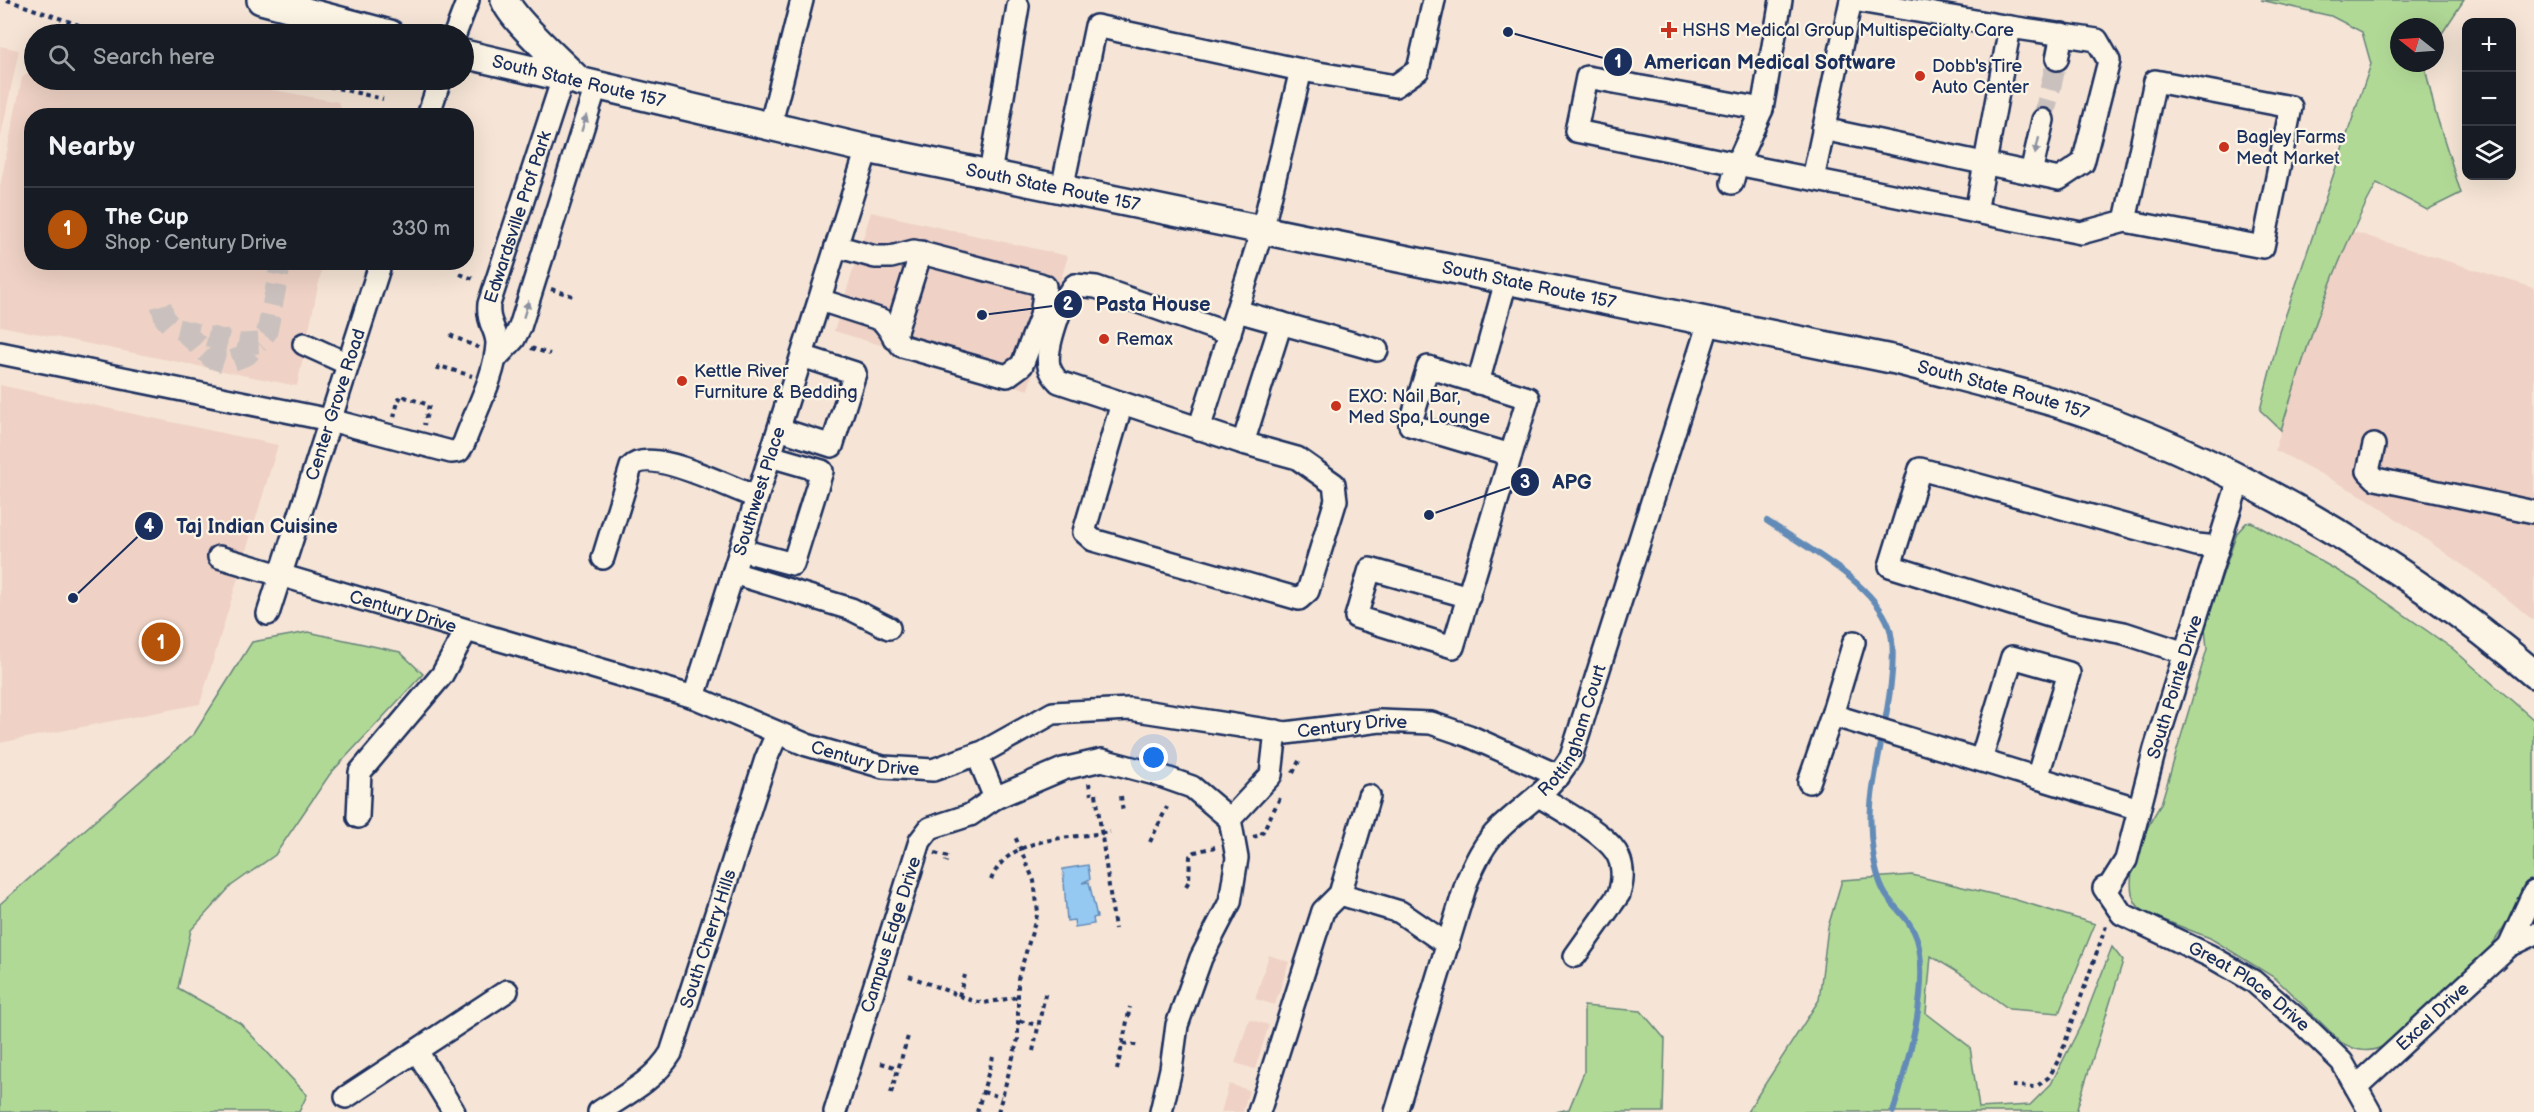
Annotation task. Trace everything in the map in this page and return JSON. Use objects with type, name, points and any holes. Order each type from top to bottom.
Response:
[{"type":"main road","points":[[261,0],[352,24]]},
{"type":"main road","points":[[506,0],[508,9],[523,26],[555,55],[579,82]]},
{"type":"main road","name":"South State Route 157","points":[[474,56],[867,149],[1896,360],[2063,405],[2158,441],[2239,480],[2356,544],[2481,631],[2534,674]]},
{"type":"street","points":[[459,24],[468,0]]},
{"type":"street","points":[[770,127],[802,0]]},
{"type":"street","points":[[1062,189],[1096,26],[1301,70],[1395,86],[1418,70],[1434,0]]},
{"type":"street","points":[[1734,174],[1762,109],[1781,0]]},
{"type":"street","points":[[1813,179],[1823,129],[1852,0],[2097,40],[2109,61],[2083,163],[2059,179],[1986,161],[1823,129]]},
{"type":"street","points":[[990,174],[1018,6]]},
{"type":"street","points":[[1976,212],[2010,27]]},
{"type":"street","points":[[2057,59],[2062,34]]},
{"type":"street","points":[[1199,429],[1262,231],[1301,70]]},
{"type":"street","points":[[1762,109],[1587,76],[1576,131],[1734,174],[1813,179],[2081,233],[2125,221],[2263,247],[2291,107],[2155,81],[2125,221]]},
{"type":"street","name":"Edwardsville Prof Park","points":[[330,420],[451,452],[459,451],[496,355],[495,333],[488,321],[489,304],[579,82]]},
{"type":"street","name":"Edwardsville Prof Park","points":[[496,355],[514,339],[520,327],[579,82]]},
{"type":"street","points":[[431,108],[437,90]]},
{"type":"street","points":[[2031,172],[2043,120]]},
{"type":"street","name":"Southwest Place","points":[[694,697],[867,149]]},
{"type":"street","points":[[820,300],[882,320],[902,346],[1007,376],[1022,365],[1041,316],[1045,286],[921,252],[875,257],[836,246]]},
{"type":"street","points":[[894,338],[921,252]]},
{"type":"street","name":"Center Grove Road","points":[[268,614],[378,270]]},
{"type":"street","points":[[1478,383],[1506,281]]},
{"type":"street","points":[[1122,404],[1084,532],[1093,540],[1299,599],[1308,591],[1336,500],[1334,484],[1297,458],[1199,429],[1059,382],[1049,366],[1048,349],[1068,292],[1075,285],[1096,286],[1230,334]]},
{"type":"street","points":[[1237,311],[1377,350]]},
{"type":"street","name":"Rottingham Court","points":[[1396,1112],[1467,881],[1477,860],[1497,830],[1539,796],[1559,776],[1571,757],[1597,682],[1709,322]]},
{"type":"street","points":[[1243,442],[1281,323]]},
{"type":"street","points":[[304,344],[348,364]]},
{"type":"street","points":[[0,352],[330,420]]},
{"type":"street","points":[[779,429],[832,446],[855,373],[802,356]]},
{"type":"street","points":[[1469,597],[1371,569],[1356,617],[1453,647],[1469,597],[1528,398],[1428,368],[1410,425],[1511,455]]},
{"type":"street","points":[[2374,445],[2368,471],[2376,479],[2534,512]]},
{"type":"street","points":[[741,550],[793,564],[822,471],[770,456]]},
{"type":"street","points":[[603,558],[635,462],[648,459],[701,473],[737,491],[757,497]]},
{"type":"street","points":[[2185,653],[2124,633],[2072,623],[1890,566],[1920,469],[2197,545],[2218,548]]},
{"type":"street","name":"South Pointe Drive","points":[[2109,896],[2109,886],[2126,860],[2185,653],[2239,480]]},
{"type":"street","name":"Century Drive","points":[[219,557],[694,697],[777,734],[884,767],[933,770],[977,754],[1053,713],[1130,709],[1286,733],[1380,721],[1431,723],[1469,736],[1559,776]]},
{"type":"street","points":[[733,573],[851,609],[888,628]]},
{"type":"street","points":[[358,817],[360,772],[442,675],[466,631]]},
{"type":"street","points":[[1809,782],[1854,642]]},
{"type":"street","points":[[1981,760],[2012,657],[2069,673],[2037,778]]},
{"type":"street","points":[[1832,715],[2139,809]]},
{"type":"street","points":[[1161,1112],[1171,1069],[1176,1025],[1201,958],[1230,902],[1238,858],[1230,819],[1271,776],[1276,731]]},
{"type":"street","name":"South Cherry Hills","points":[[599,1112],[649,1080],[663,1066],[671,1053],[766,759],[777,734]]},
{"type":"street","points":[[977,754],[995,798]]},
{"type":"street","name":"Campus Edge Drive","points":[[835,1112],[920,841],[930,828],[970,815],[995,798],[1064,769],[1102,760],[1155,774],[1192,787],[1230,819]]},
{"type":"street","points":[[1259,1112],[1323,911],[1340,894],[1369,796]]},
{"type":"street","points":[[1539,796],[1601,838],[1616,852],[1622,867],[1619,894],[1575,956]]},
{"type":"street","name":"Excel Drive","points":[[2509,946],[2534,892]]},
{"type":"street","points":[[1340,894],[1400,912],[1448,945]]},
{"type":"street","name":"Great Place Drive","points":[[2109,896],[2122,914],[2210,956],[2253,981],[2342,1062],[2370,1112]]},
{"type":"street","name":"Excel Drive","points":[[2356,1087],[2509,946],[2534,934]]},
{"type":"street","points":[[345,1097],[507,991]]},
{"type":"street","points":[[417,1051],[454,1112]]},
{"type":"path","points":[[7,0],[76,24]]},
{"type":"path","points":[[345,90],[383,99]]},
{"type":"path","points":[[450,335],[496,355]]},
{"type":"path","points":[[438,370],[439,366],[487,380]]},
{"type":"path","points":[[388,435],[399,398],[404,400],[405,397],[429,405],[420,444]]},
{"type":"path","points":[[1290,778],[1300,759]]},
{"type":"path","points":[[1246,839],[1261,835],[1286,788]]},
{"type":"path","points":[[1095,794],[1115,929]]},
{"type":"path","points":[[1121,796],[1124,813]]},
{"type":"path","points":[[1150,842],[1167,807]]},
{"type":"path","points":[[991,880],[996,867],[1006,856],[1020,848],[1110,832]]},
{"type":"path","points":[[998,1112],[1016,1053],[1020,1021],[1018,979],[1039,902],[1034,880],[1014,834]]},
{"type":"path","points":[[1186,886],[1189,881],[1189,859],[1195,852],[1203,850]]},
{"type":"path","points":[[929,851],[948,857],[946,862]]},
{"type":"path","points":[[2012,1086],[2036,1087],[2049,1077],[2060,1058],[2109,896]]},
{"type":"path","points":[[959,996],[965,975]]},
{"type":"path","points":[[909,976],[959,996],[984,1003],[1018,997]]},
{"type":"path","points":[[1033,1052],[1046,990]]},
{"type":"path","points":[[1117,1070],[1130,1007]]},
{"type":"path","points":[[1020,1021],[1038,1025]]},
{"type":"path","points":[[891,1093],[909,1033]]},
{"type":"path","points":[[1123,1042],[1140,1046]]},
{"type":"path","points":[[977,1112],[993,1057]]},
{"type":"path","points":[[881,1063],[898,1068]]},
{"type":"path","points":[[982,1092],[1002,1097]]},
{"type":"shaded area","points":[[0,46],[19,50],[0,141]]},
{"type":"shaded area","points":[[24,76],[24,90],[273,90],[338,102],[341,108],[24,108],[24,270],[322,270],[297,386],[0,326],[0,186]]},
{"type":"shaded area","points":[[871,212],[1068,256],[1028,390],[834,331]]},
{"type":"shaded area","points":[[2351,231],[2534,288],[2534,621],[2488,583],[2368,499],[2275,450],[2307,344]]},
{"type":"shaded area","points":[[0,385],[278,445],[200,704],[0,743]]},
{"type":"shaded area","points":[[1269,955],[1289,962],[1275,1005],[1255,999]]},
{"type":"shaded area","points":[[1249,1019],[1269,1025],[1255,1069],[1235,1063]]},
{"type":"shaded area","points":[[1229,1084],[1249,1090],[1243,1112],[1221,1112]]},
{"type":"green space","points":[[2261,0],[2464,0],[2444,30],[2444,18],[2390,18],[2390,72],[2426,72],[2435,111],[2461,193],[2427,210],[2377,183],[2335,273],[2311,335],[2281,430],[2260,410],[2280,332],[2371,64],[2362,32],[2331,16]]},
{"type":"green space","points":[[2251,522],[2356,581],[2453,649],[2534,720],[2534,881],[2490,948],[2385,1045],[2374,1050],[2358,1050],[2342,1043],[2275,978],[2210,938],[2146,913],[2136,904],[2132,891],[2135,860],[2140,844],[2161,804],[2207,649],[2205,627],[2237,533],[2246,523]]},
{"type":"green space","points":[[308,632],[400,652],[423,674],[330,774],[275,855],[231,886],[191,930],[178,988],[240,1023],[307,1095],[299,1112],[0,1112],[0,904],[194,734],[252,642]]},
{"type":"green space","points":[[1912,875],[2013,899],[2095,924],[2059,1013],[2009,1009],[1964,976],[1931,956],[1926,1013],[1970,1047],[1979,1108],[2030,1105],[2051,1084],[2085,1017],[2112,947],[2123,961],[2076,1112],[1747,1112],[1819,1000],[1828,927],[1842,880]]},
{"type":"green space","points":[[1584,1006],[1641,1011],[1665,1039],[1663,1112],[1556,1112],[1569,1109],[1584,1072]]},
{"type":"water","points":[[1088,865],[1090,879],[1082,883],[1089,882],[1097,917],[1093,918],[1094,924],[1075,927],[1074,920],[1067,921],[1063,869]]},
{"type":"waterway","points":[[1767,521],[1836,566],[1853,580],[1881,610],[1889,626],[1893,665],[1873,786],[1872,841],[1876,867],[1883,889],[1915,933],[1921,958],[1916,1026],[1893,1112]]},
{"type":"tunnel","points":[[2043,120],[2057,59]]},
{"type":"tunnel","points":[[161,305],[165,319],[173,328],[241,344],[259,343],[267,332],[279,270]]},
{"type":"tunnel","points":[[183,331],[212,358],[226,363],[247,355],[259,343]]},
{"type":"place","name":"HSHS Medical Group Multispecialty Care","points":[[1669,30]]},
{"type":"place","name":"American Medical Software","points":[[1508,32]]},
{"type":"place","name":"Dobb's Tire Auto Center","points":[[1920,76]]},
{"type":"place","name":"Bagley Farms Meat Market","points":[[2224,147]]},
{"type":"place","name":"Pasta House","points":[[982,315]]},
{"type":"place","name":"Remax","points":[[1104,339]]},
{"type":"place","name":"Kettle River Furniture & Bedding","points":[[682,381]]},
{"type":"place","name":"EXO: Nail Bar, Med Spa, Lounge","points":[[1336,406]]},
{"type":"place","name":"APG","points":[[1429,515]]},
{"type":"place","name":"Taj Indian Cuisine","points":[[73,598]]},
{"type":"place","name":"The Cup","points":[[161,642]]}]
